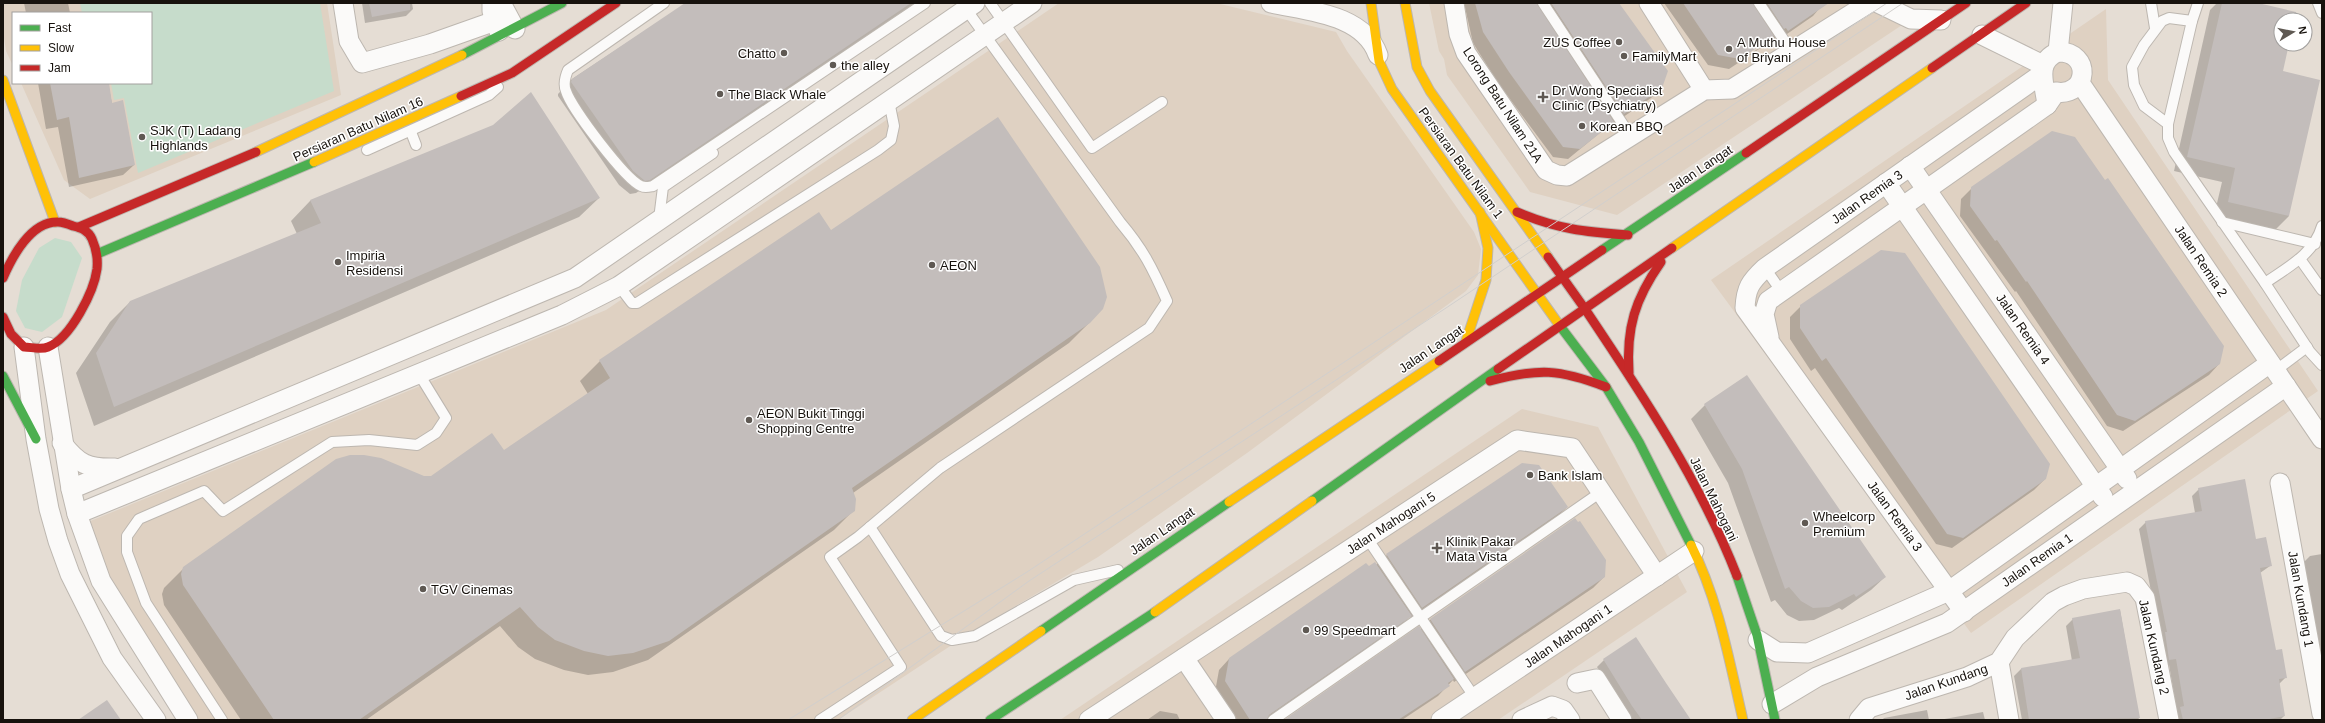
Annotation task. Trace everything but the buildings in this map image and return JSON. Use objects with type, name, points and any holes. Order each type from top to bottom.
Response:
[{"type":"main road","name":"Persiaran Batu Nilam 16","points":[[79,227],[258,151],[500,22],[562,3]]},
{"type":"main road","name":"Persiaran Batu Nilam 16","points":[[97,254],[292,172],[512,73],[616,3]]},
{"type":"main road","name":"Persiaran Batu Nilam 1","points":[[1371,3],[1379,60],[1392,89],[1539,294],[1560,326]]},
{"type":"main road","name":"Persiaran Batu Nilam 1","points":[[1405,3],[1417,67],[1430,91],[1564,277],[1585,309]]},
{"type":"main road","name":"Jalan Langat","points":[[912,720],[1131,567],[1466,341],[1628,234],[1966,3]]},
{"type":"main road","points":[[990,720],[1151,614],[1473,386],[1982,35],[2026,3]]},
{"type":"main road","points":[[3,80],[55,222]]},
{"type":"main road","points":[[1466,341],[1486,280],[1488,248],[1480,212]]},
{"type":"main road","points":[[1517,212],[1541,222],[1581,232],[1628,234]]},
{"type":"main road","points":[[3,340],[48,347],[60,340],[74,322],[95,277],[97,254],[92,237],[79,227],[55,222],[42,228],[20,246],[4,275]]},
{"type":"main road","points":[[1628,373],[1626,344],[1630,323],[1648,278],[1668,251]]},
{"type":"main road","points":[[3,259],[4,275]]},
{"type":"main road","name":"Jalan Mahogani","points":[[1585,309],[1670,439],[1709,515],[1737,580],[1758,640],[1773,712]]},
{"type":"main road","points":[[3,316],[6,326],[19,342]]},
{"type":"main road","points":[[1560,326],[1606,387],[1639,442],[1708,580],[1718,613],[1743,720]]},
{"type":"main road","points":[[1473,386],[1530,371],[1553,370],[1573,374],[1606,387]]},
{"type":"main road","points":[[3,376],[36,439]]},
{"type":"street","points":[[343,3],[349,40],[362,63],[500,22],[501,3]]},
{"type":"street","points":[[77,514],[562,315],[619,286],[986,36],[1032,3]]},
{"type":"street","points":[[1271,3],[1330,16],[1352,25],[1375,46],[1379,60]]},
{"type":"street","name":"Lorong Batu Nilam 21A","points":[[1454,3],[1459,34],[1466,53],[1546,170],[1557,175],[1567,176],[1630,135],[1704,90],[1732,89],[1869,3]]},
{"type":"street","points":[[1649,3],[1704,90]]},
{"type":"street","points":[[1878,3],[1911,19],[1941,20]]},
{"type":"street","points":[[2063,3],[2058,52],[2071,54],[2080,64],[2082,77],[2080,83]]},
{"type":"street","points":[[71,489],[575,278],[971,6]]},
{"type":"street","points":[[1982,35],[2042,69],[2047,105]]},
{"type":"street","name":"Jalan Remia 3","points":[[1964,612],[1745,308],[1747,289],[1765,268],[1910,166],[2042,69],[2052,55],[2058,52]]},
{"type":"street","name":"Jalan Remia 3","points":[[1770,342],[1764,314],[1768,301],[2047,105],[2056,92],[2070,92],[2080,83]]},
{"type":"street","name":"Jalan Remia 2","points":[[2080,83],[2322,439]]},
{"type":"street","name":"Jalan Remia 4","points":[[1910,166],[2135,491]]},
{"type":"street","points":[[1886,183],[2111,508]]},
{"type":"street","points":[[551,288],[562,315]]},
{"type":"street","points":[[19,342],[49,509],[70,574],[112,658],[156,720]]},
{"type":"street","points":[[48,347],[62,443],[71,489],[77,514],[101,581],[188,720]]},
{"type":"street","name":"Jalan Remia 1","points":[[1758,640],[1777,652],[1808,653],[1949,591],[2120,469],[2277,373]]},
{"type":"street","name":"Jalan Remia 1","points":[[1773,712],[1817,677],[1947,623],[1964,612],[2135,491],[2277,373]]},
{"type":"street","points":[[284,400],[294,425]]},
{"type":"street","name":"Jalan Mahogani 5","points":[[1089,720],[1517,440],[1572,448],[1657,576]]},
{"type":"street","points":[[62,443],[75,459],[96,469],[122,468]]},
{"type":"street","name":"Jalan Kundang 1","points":[[2280,483],[2322,714]]},
{"type":"street","name":"Jalan Mahogani 1","points":[[1441,720],[1694,551]]},
{"type":"street","name":"Jalan Kundang","points":[[1859,719],[1869,708],[1967,677],[1999,662],[2015,638],[2053,602],[2083,589],[2127,582]]},
{"type":"street","name":"Jalan Kundang 2","points":[[2127,582],[2136,586],[2145,598],[2169,720]]},
{"type":"street","points":[[1184,658],[1226,720]]},
{"type":"street","points":[[1999,662],[2009,720]]},
{"type":"street","points":[[1577,683],[1596,679],[1622,720]]},
{"type":"street","points":[[1522,720],[1552,706],[1567,715]]},
{"type":"lane","points":[[664,3],[568,70],[564,77],[566,92],[610,156],[633,180],[645,187],[653,186],[719,140],[925,3]]},
{"type":"lane","points":[[990,3],[1092,148],[1162,102]]},
{"type":"lane","points":[[1543,3],[1630,135]]},
{"type":"lane","points":[[1759,3],[1792,52]]},
{"type":"lane","points":[[2151,3],[2155,28]]},
{"type":"lane","points":[[2198,3],[2192,21],[2168,124],[2168,138],[2174,152],[2265,283],[2307,347],[2322,365]]},
{"type":"lane","points":[[2318,3],[2322,13]]},
{"type":"lane","points":[[820,720],[901,667],[830,557],[870,527],[952,460],[1149,328],[1167,301],[1150,262],[1137,242],[1120,222],[986,36],[971,6]]},
{"type":"lane","points":[[2168,124],[2144,106],[2134,85],[2132,67],[2155,28],[2162,21],[2169,18],[2192,21]]},
{"type":"lane","points":[[292,172],[333,164],[411,132],[489,95],[512,73]]},
{"type":"lane","points":[[619,286],[632,303],[637,303],[878,150],[891,140],[894,126],[890,101]]},
{"type":"lane","points":[[411,132],[416,145]]},
{"type":"lane","points":[[659,219],[663,187],[713,152],[719,140]]},
{"type":"lane","points":[[2222,222],[2315,244]]},
{"type":"lane","points":[[2265,283],[2300,259],[2315,244],[2322,226]]},
{"type":"lane","points":[[2300,259],[2322,290]]},
{"type":"lane","points":[[1765,268],[1781,291]]},
{"type":"lane","points":[[2277,373],[2307,347]]},
{"type":"lane","points":[[222,720],[146,603],[127,552],[127,536],[139,519],[204,491],[224,511],[332,442],[369,440],[417,445],[436,433],[446,418],[419,374]]},
{"type":"lane","points":[[1273,720],[1601,492]]},
{"type":"lane","points":[[870,527],[941,636],[952,640],[975,636],[1074,580],[1131,567]]},
{"type":"lane","points":[[1367,538],[1475,698]]},
{"type":"shaded area","name":"SJK (T) Ladang Highlands","points":[[3,3],[327,3],[341,95],[90,199],[64,180],[21,84],[152,84],[152,12],[12,12],[12,64],[6,51],[3,31]]},
{"type":"shaded area","points":[[1059,3],[1216,3],[1336,32],[1347,51],[1474,232],[1481,249],[1478,275],[1466,291],[1247,453],[1098,557],[970,633],[838,720],[195,720],[114,590],[88,522],[606,310]]},
{"type":"shaded area","points":[[1429,3],[1892,3],[1905,23],[1617,215],[1530,192],[1447,75],[1444,59],[1439,51]]},
{"type":"shaded area","points":[[2106,9],[2108,80],[2318,391],[1971,633],[1711,280]]},
{"type":"shaded area","points":[[1522,409],[1598,427],[1687,592],[1498,720],[1060,720]]},
{"type":"green space","name":"SJK (T) Ladang Highlands","points":[[80,3],[320,3],[334,91],[138,173],[124,98],[114,100],[111,84],[152,84],[152,12],[82,12]]},
{"type":"green space","points":[[55,238],[71,242],[82,258],[62,317],[42,332],[25,328],[16,311],[22,280],[39,248]]},
{"type":"tram line","points":[[788,720],[1027,572],[1887,3]]},
{"type":"tram line","points":[[838,720],[1029,581],[1446,308],[1903,3]]},
{"type":"traffic: fast","points":[[462,55],[562,3]]},
{"type":"traffic: fast","points":[[1602,250],[1746,153]]},
{"type":"traffic: fast","points":[[97,254],[314,162]]},
{"type":"traffic: fast","points":[[1560,326],[1606,387],[1639,442],[1691,545]]},
{"type":"traffic: fast","points":[[1312,501],[1498,369]]},
{"type":"traffic: fast","points":[[3,376],[36,439]]},
{"type":"traffic: fast","points":[[1041,631],[1229,502]]},
{"type":"traffic: fast","points":[[1737,576],[1757,635],[1775,720]]},
{"type":"traffic: fast","points":[[990,720],[1155,612]]},
{"type":"traffic: slow","points":[[1371,3],[1379,61],[1392,89],[1560,326]]},
{"type":"traffic: slow","points":[[1405,3],[1417,67],[1430,91],[1548,257]]},
{"type":"traffic: slow","points":[[256,152],[462,55]]},
{"type":"traffic: slow","points":[[1672,248],[1932,68]]},
{"type":"traffic: slow","points":[[3,80],[55,222]]},
{"type":"traffic: slow","points":[[314,162],[461,96]]},
{"type":"traffic: slow","points":[[1466,341],[1486,280],[1488,248],[1480,212]]},
{"type":"traffic: slow","points":[[1229,502],[1439,361]]},
{"type":"traffic: slow","points":[[1155,612],[1312,501]]},
{"type":"traffic: slow","points":[[1691,545],[1701,566],[1716,609],[1728,653],[1743,720]]},
{"type":"traffic: slow","points":[[912,720],[1041,631]]},
{"type":"traffic: jam","points":[[461,96],[512,73],[616,3]]},
{"type":"traffic: jam","points":[[1746,153],[1966,3]]},
{"type":"traffic: jam","points":[[1932,68],[2026,3]]},
{"type":"traffic: jam","points":[[79,227],[256,152]]},
{"type":"traffic: jam","points":[[1517,212],[1531,218],[1571,229],[1628,235]]},
{"type":"traffic: jam","points":[[3,278],[17,251],[24,242],[39,227],[48,223],[62,222],[84,230],[90,236],[95,246],[97,269],[91,289],[73,324],[57,342],[45,348],[24,347],[11,334],[3,317]]},
{"type":"traffic: jam","points":[[1498,369],[1672,248]]},
{"type":"traffic: jam","points":[[1439,361],[1602,250]]},
{"type":"traffic: jam","points":[[1548,257],[1585,309]]},
{"type":"traffic: jam","points":[[1629,373],[1629,342],[1634,314],[1645,289],[1661,262]]},
{"type":"traffic: jam","points":[[1585,309],[1628,373],[1688,472],[1706,506],[1737,576]]},
{"type":"traffic: jam","points":[[1490,381],[1522,374],[1549,372],[1575,377],[1606,387]]},
{"type":"place","name":"ZUS Coffee","points":[[1619,42]]},
{"type":"place","name":"A Muthu House of Briyani","points":[[1729,49]]},
{"type":"place","name":"Chatto","points":[[784,53]]},
{"type":"place","name":"FamilyMart","points":[[1624,56]]},
{"type":"place","name":"the alley","points":[[833,65]]},
{"type":"place","name":"The Black Whale","points":[[720,94]]},
{"type":"place","name":"Dr Wong Specialist Clinic (Psychiatry)","points":[[1543,97]]},
{"type":"place","name":"Korean BBQ","points":[[1582,126]]},
{"type":"place","name":"SJK (T) Ladang Highlands","points":[[142,137]]},
{"type":"place","name":"Impiria Residensi","points":[[338,262]]},
{"type":"place","name":"AEON","points":[[932,265]]},
{"type":"place","name":"AEON Bukit Tinggi Shopping Centre","points":[[749,420]]},
{"type":"place","name":"Bank Islam","points":[[1530,475]]},
{"type":"place","name":"Wheelcorp Premium","points":[[1805,523]]},
{"type":"place","name":"Klinik Pakar Mata Vista","points":[[1437,548]]},
{"type":"place","name":"TGV Cinemas","points":[[423,589]]},
{"type":"place","name":"99 Speedmart","points":[[1306,630]]}]
